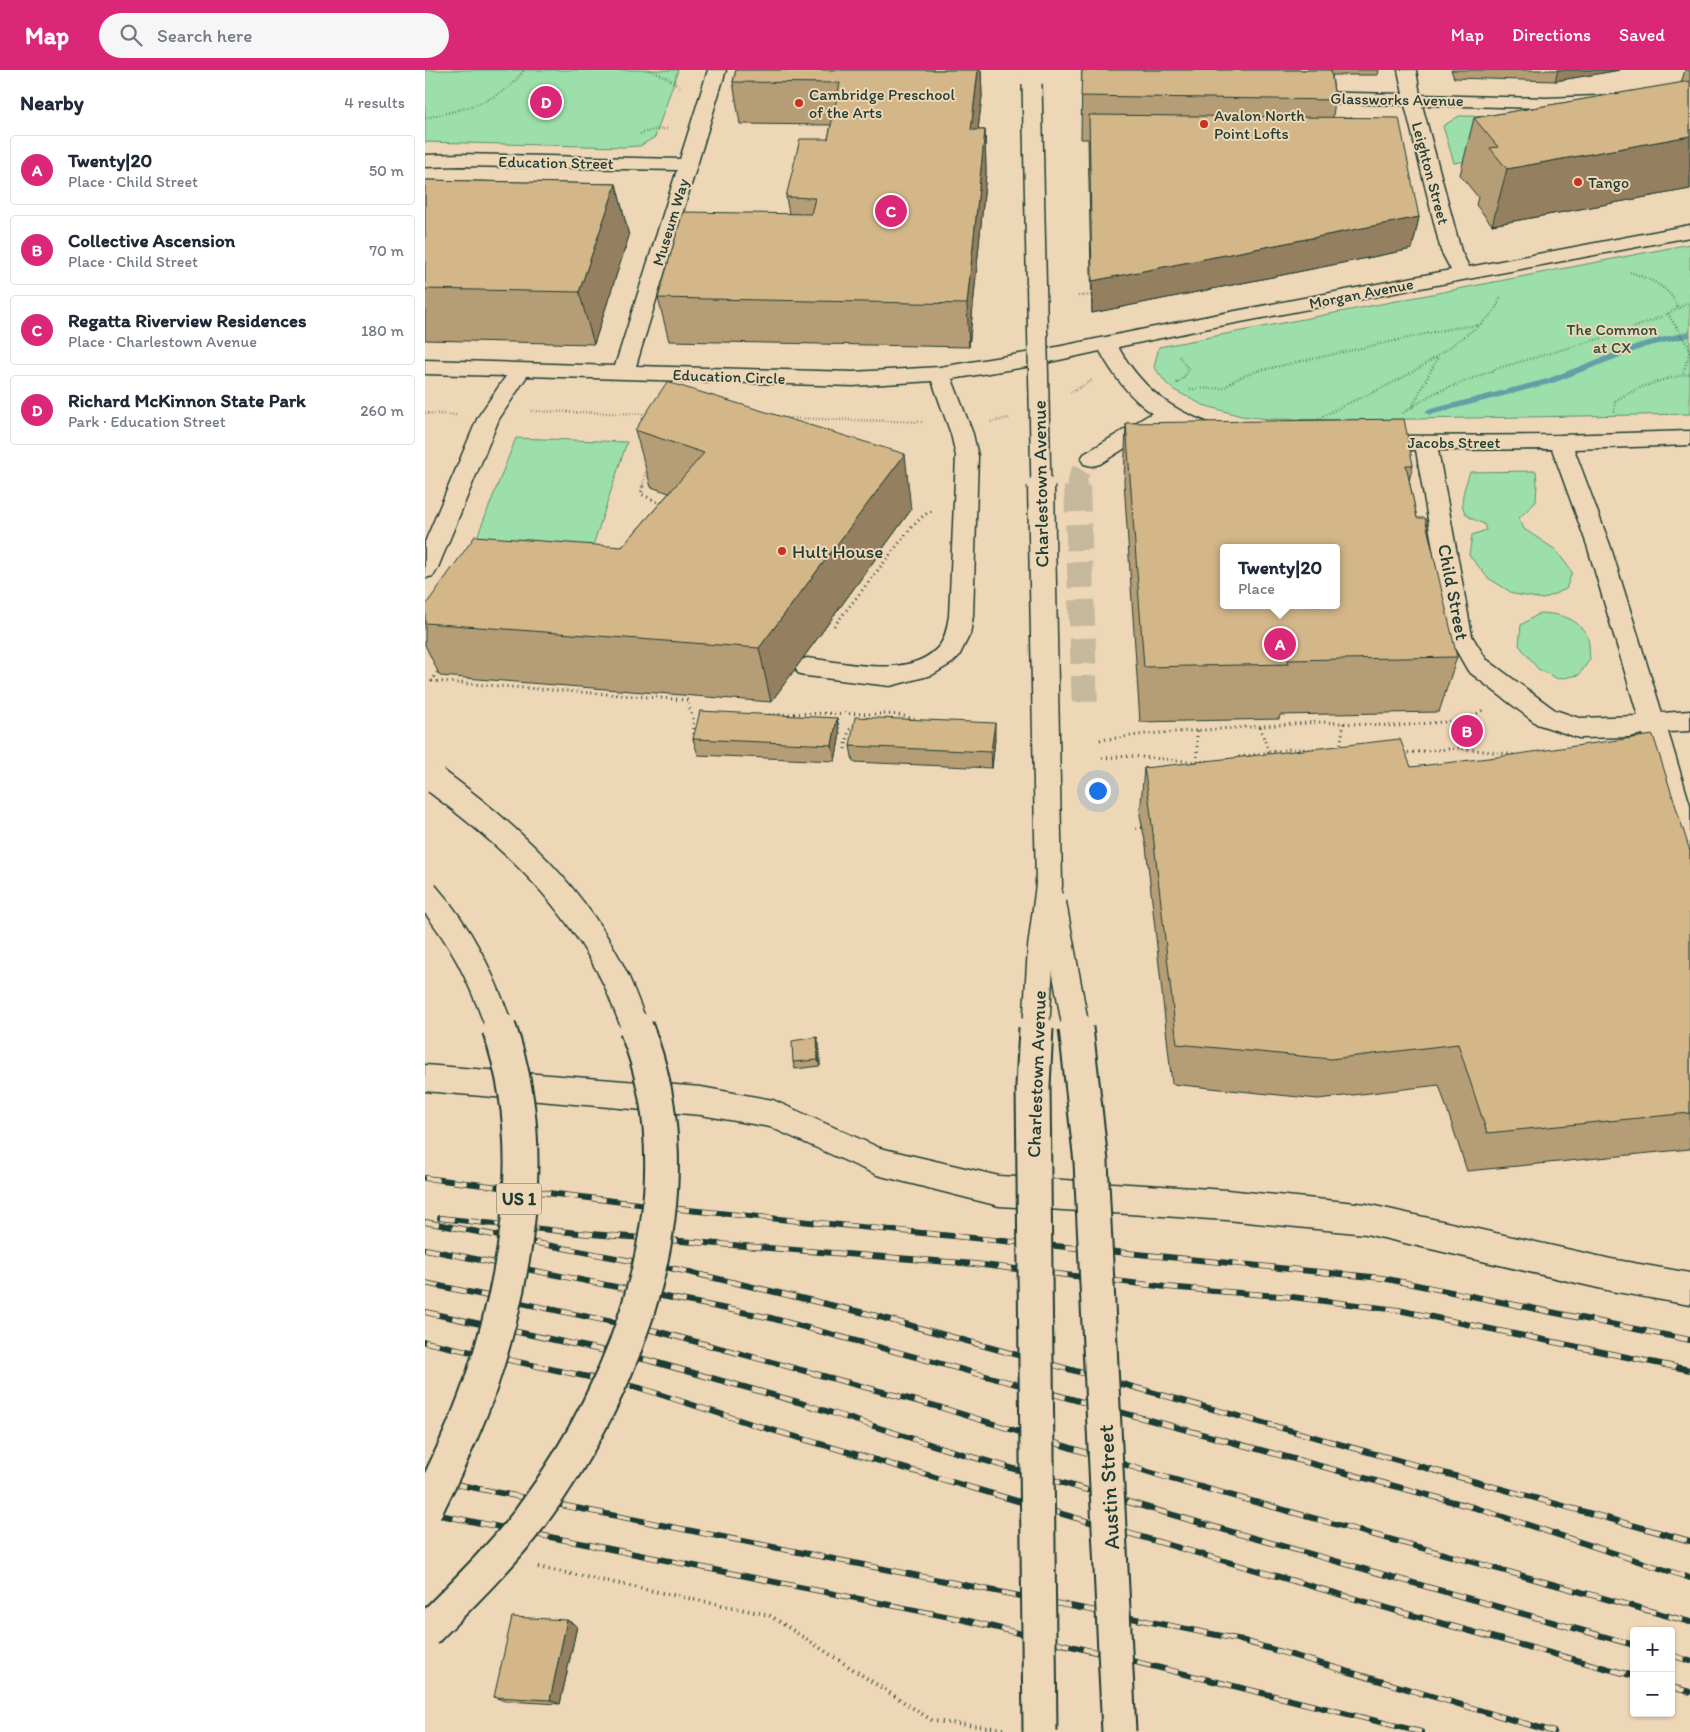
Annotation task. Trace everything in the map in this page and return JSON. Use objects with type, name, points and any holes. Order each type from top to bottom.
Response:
[{"type":"main road","name":"Museum Way","points":[[623,373],[717,70]]},
{"type":"main road","name":"Leighton Street","points":[[1407,70],[1451,251],[1463,274]]},
{"type":"main road","name":"Charlestown Avenue","points":[[1026,1731],[1034,1264],[1033,1133],[1035,1024],[1041,948],[1049,885],[1032,84]]},
{"type":"main road","name":"Glassworks Avenue","points":[[1277,97],[1413,99],[1546,104],[1611,100]]},
{"type":"main road","name":"Education Street","points":[[425,161],[460,160],[687,165]]},
{"type":"main road","name":"Morgan Avenue","points":[[1032,359],[1690,231]]},
{"type":"main road","points":[[1106,344],[1132,385],[1151,403],[1167,413],[1209,431],[1244,439]]},
{"type":"main road","name":"Education Circle","points":[[425,367],[853,379],[940,374],[1032,359]]},
{"type":"main road","points":[[425,570],[489,417],[503,399],[520,370]]},
{"type":"main road","points":[[807,667],[890,677],[923,669],[943,657],[950,650],[958,634],[962,606],[967,456],[965,441],[940,374]]},
{"type":"main road","points":[[1092,459],[1167,413]]},
{"type":"main road","name":"Jacobs Street","points":[[1348,443],[1560,442],[1690,438]]},
{"type":"main road","name":"Child Street","points":[[1426,442],[1460,636],[1477,665],[1546,717],[1579,728],[1629,727],[1653,723],[1690,721]]},
{"type":"main road","points":[[1560,442],[1574,472],[1619,608],[1660,752],[1690,848]]},
{"type":"main road","points":[[425,1632],[487,1569],[541,1502],[582,1437],[615,1374],[639,1312],[653,1259],[660,1201],[662,1149],[657,1101],[646,1050],[628,1003],[605,958],[581,920],[551,881],[517,846],[478,811],[436,781]]},
{"type":"main road","name":"Charlestown Avenue","points":[[1049,885],[1074,1013],[1091,1162],[1096,1241]]},
{"type":"main road","name":"US 1","points":[[425,893],[439,909],[470,954],[493,1004],[509,1051],[517,1100],[521,1167],[516,1239],[503,1314],[485,1373],[461,1436],[425,1511]]},
{"type":"main road","points":[[425,1078],[701,1101],[773,1114],[877,1161],[999,1191],[1227,1205],[1366,1218],[1611,1275],[1690,1289]]},
{"type":"main road","name":"Austin Street","points":[[1096,1241],[1119,1732]]},
{"type":"path","points":[[425,118],[458,110],[499,94],[513,84],[524,70]]},
{"type":"path","points":[[649,70],[668,78],[685,91]]},
{"type":"path","points":[[1082,70],[1082,85]]},
{"type":"path","points":[[1628,272],[1667,292],[1676,300],[1678,309]]},
{"type":"path","points":[[1078,296],[1103,294]]},
{"type":"path","points":[[1316,422],[1328,412],[1387,386],[1438,356],[1480,325],[1491,315],[1500,301]]},
{"type":"path","points":[[1395,416],[1410,410],[1432,394],[1502,367],[1603,339],[1668,314],[1690,302]]},
{"type":"path","points":[[1668,314],[1689,349],[1683,375]]},
{"type":"path","points":[[1185,389],[1224,388],[1236,379],[1257,371],[1453,328],[1480,325]]},
{"type":"path","points":[[1174,385],[1185,376],[1188,369],[1179,356]]},
{"type":"path","points":[[1410,410],[1438,356]]},
{"type":"path","points":[[1613,420],[1615,401],[1635,387],[1652,381],[1690,374]]},
{"type":"path","points":[[1069,394],[1099,376]]},
{"type":"path","points":[[425,414],[489,417],[512,410],[658,415]]},
{"type":"path","points":[[777,418],[958,423],[991,422],[1015,417]]},
{"type":"path","points":[[649,457],[641,494],[668,507]]},
{"type":"path","points":[[834,626],[911,528],[924,515],[937,509]]},
{"type":"path","points":[[442,665],[432,680],[687,700],[693,719],[694,743]]},
{"type":"path","points":[[762,715],[821,712],[897,715],[911,717],[920,722]]},
{"type":"path","points":[[863,719],[869,714]]},
{"type":"path","points":[[1100,740],[1145,734],[1344,722],[1396,726],[1465,720]]},
{"type":"path","points":[[1340,750],[1344,722]]},
{"type":"path","points":[[845,749],[849,730],[856,725]]},
{"type":"path","points":[[1260,727],[1269,752]]},
{"type":"path","points":[[1197,731],[1197,762]]},
{"type":"path","points":[[1401,753],[1459,748],[1519,756]]},
{"type":"path","points":[[1239,758],[1289,749],[1322,750]]},
{"type":"path","points":[[1331,750],[1346,751]]},
{"type":"path","points":[[1247,756],[1249,762]]},
{"type":"path","points":[[1101,758],[1151,757],[1197,762],[1213,760]]},
{"type":"path","points":[[1136,828],[1155,826]]},
{"type":"path","points":[[530,1566],[769,1615],[933,1721],[1026,1731]]},
{"type":"green space","points":[[425,70],[678,70],[655,137],[640,146],[622,147],[425,142]]},
{"type":"green space","points":[[1459,116],[1591,118],[1660,128],[1454,163],[1443,126]]},
{"type":"green space","name":"The Common at CX","points":[[1690,244],[1690,414],[1362,420],[1269,419],[1241,416],[1203,405],[1174,390],[1154,367],[1159,347]]},
{"type":"green space","points":[[516,438],[627,442],[585,570],[466,565]]},
{"type":"green space","points":[[1536,471],[1536,502],[1519,518],[1524,529],[1556,550],[1572,572],[1566,589],[1543,599],[1514,594],[1488,578],[1469,555],[1472,535],[1486,530],[1484,524],[1468,516],[1464,511],[1462,501],[1470,472]]},
{"type":"green space","points":[[1540,613],[1554,614],[1567,618],[1578,625],[1587,636],[1590,659],[1579,675],[1558,679],[1538,669],[1519,645],[1521,625]]},
{"type":"building","points":[[736,70],[978,70],[971,130],[985,130],[967,304],[658,298],[683,212],[811,214],[815,198],[786,197],[800,139],[828,139],[840,83],[733,82]]},
{"type":"building","points":[[1082,70],[1331,70],[1335,100],[1081,96]]},
{"type":"building","points":[[1690,81],[1690,136],[1507,169],[1490,148],[1498,147],[1474,118]]},
{"type":"building","points":[[1089,115],[1399,118],[1419,217],[1092,281]]},
{"type":"building","points":[[425,180],[616,184],[579,292],[425,289]]},
{"type":"building","points":[[667,382],[905,454],[759,648],[425,623],[425,606],[475,536],[622,547],[704,453],[635,430]]},
{"type":"building","points":[[1404,419],[1413,465],[1406,465],[1417,518],[1425,518],[1457,657],[1288,660],[1289,664],[1144,667],[1126,423]]},
{"type":"building","points":[[700,711],[837,718],[832,745],[693,739]]},
{"type":"building","points":[[855,717],[995,723],[991,752],[850,746]]},
{"type":"building","points":[[1653,735],[1690,851],[1690,1113],[1487,1133],[1458,1044],[1331,1059],[1177,1044],[1144,768],[1400,739],[1411,767]]},
{"type":"building","points":[[817,1037],[818,1060],[793,1062],[792,1041]]},
{"type":"building","points":[[512,1617],[567,1620],[550,1700],[494,1697]]},
{"type":"waterway","points":[[1430,412],[1550,381],[1643,345],[1690,334]]},
{"type":"tunnel","points":[[1077,488],[1081,471],[1092,459]]},
{"type":"tunnel","points":[[1077,488],[1085,706]]},
{"type":"railway","points":[[425,1178],[688,1210],[1382,1278],[1690,1340]]},
{"type":"railway","points":[[440,1218],[578,1233],[975,1264],[1166,1287],[1292,1297],[1398,1310],[1690,1370]]},
{"type":"railway","points":[[425,1222],[680,1270],[869,1314],[1690,1541]]},
{"type":"railway","points":[[425,1249],[767,1317],[1476,1508],[1690,1578]]},
{"type":"railway","points":[[425,1283],[656,1331],[939,1407],[1168,1478],[1690,1622]]},
{"type":"railway","points":[[425,1312],[647,1360],[798,1402],[942,1448],[1211,1526],[1630,1644]]},
{"type":"railway","points":[[425,1342],[640,1388],[755,1425],[1404,1613],[1630,1675]]},
{"type":"railway","points":[[425,1478],[1237,1639],[1554,1732]]},
{"type":"railway","points":[[425,1512],[965,1620],[1421,1732]]},
{"type":"railway","points":[[1675,1656],[1690,1661]]},
{"type":"railway","points":[[1675,1688],[1690,1692]]},
{"type":"place","name":"Richard McKinnon State Park","points":[[546,102]]},
{"type":"place","name":"Cambridge Preschool of the Arts","points":[[799,103]]},
{"type":"place","name":"Avalon North Point Lofts","points":[[1204,124]]},
{"type":"place","name":"Tango","points":[[1578,182]]},
{"type":"place","name":"Regatta Riverview Residences","points":[[891,211]]},
{"type":"place","name":"Hult House","points":[[782,551]]},
{"type":"place","name":"Twenty|20","points":[[1280,644]]},
{"type":"place","name":"Collective Ascension","points":[[1467,731]]}]
